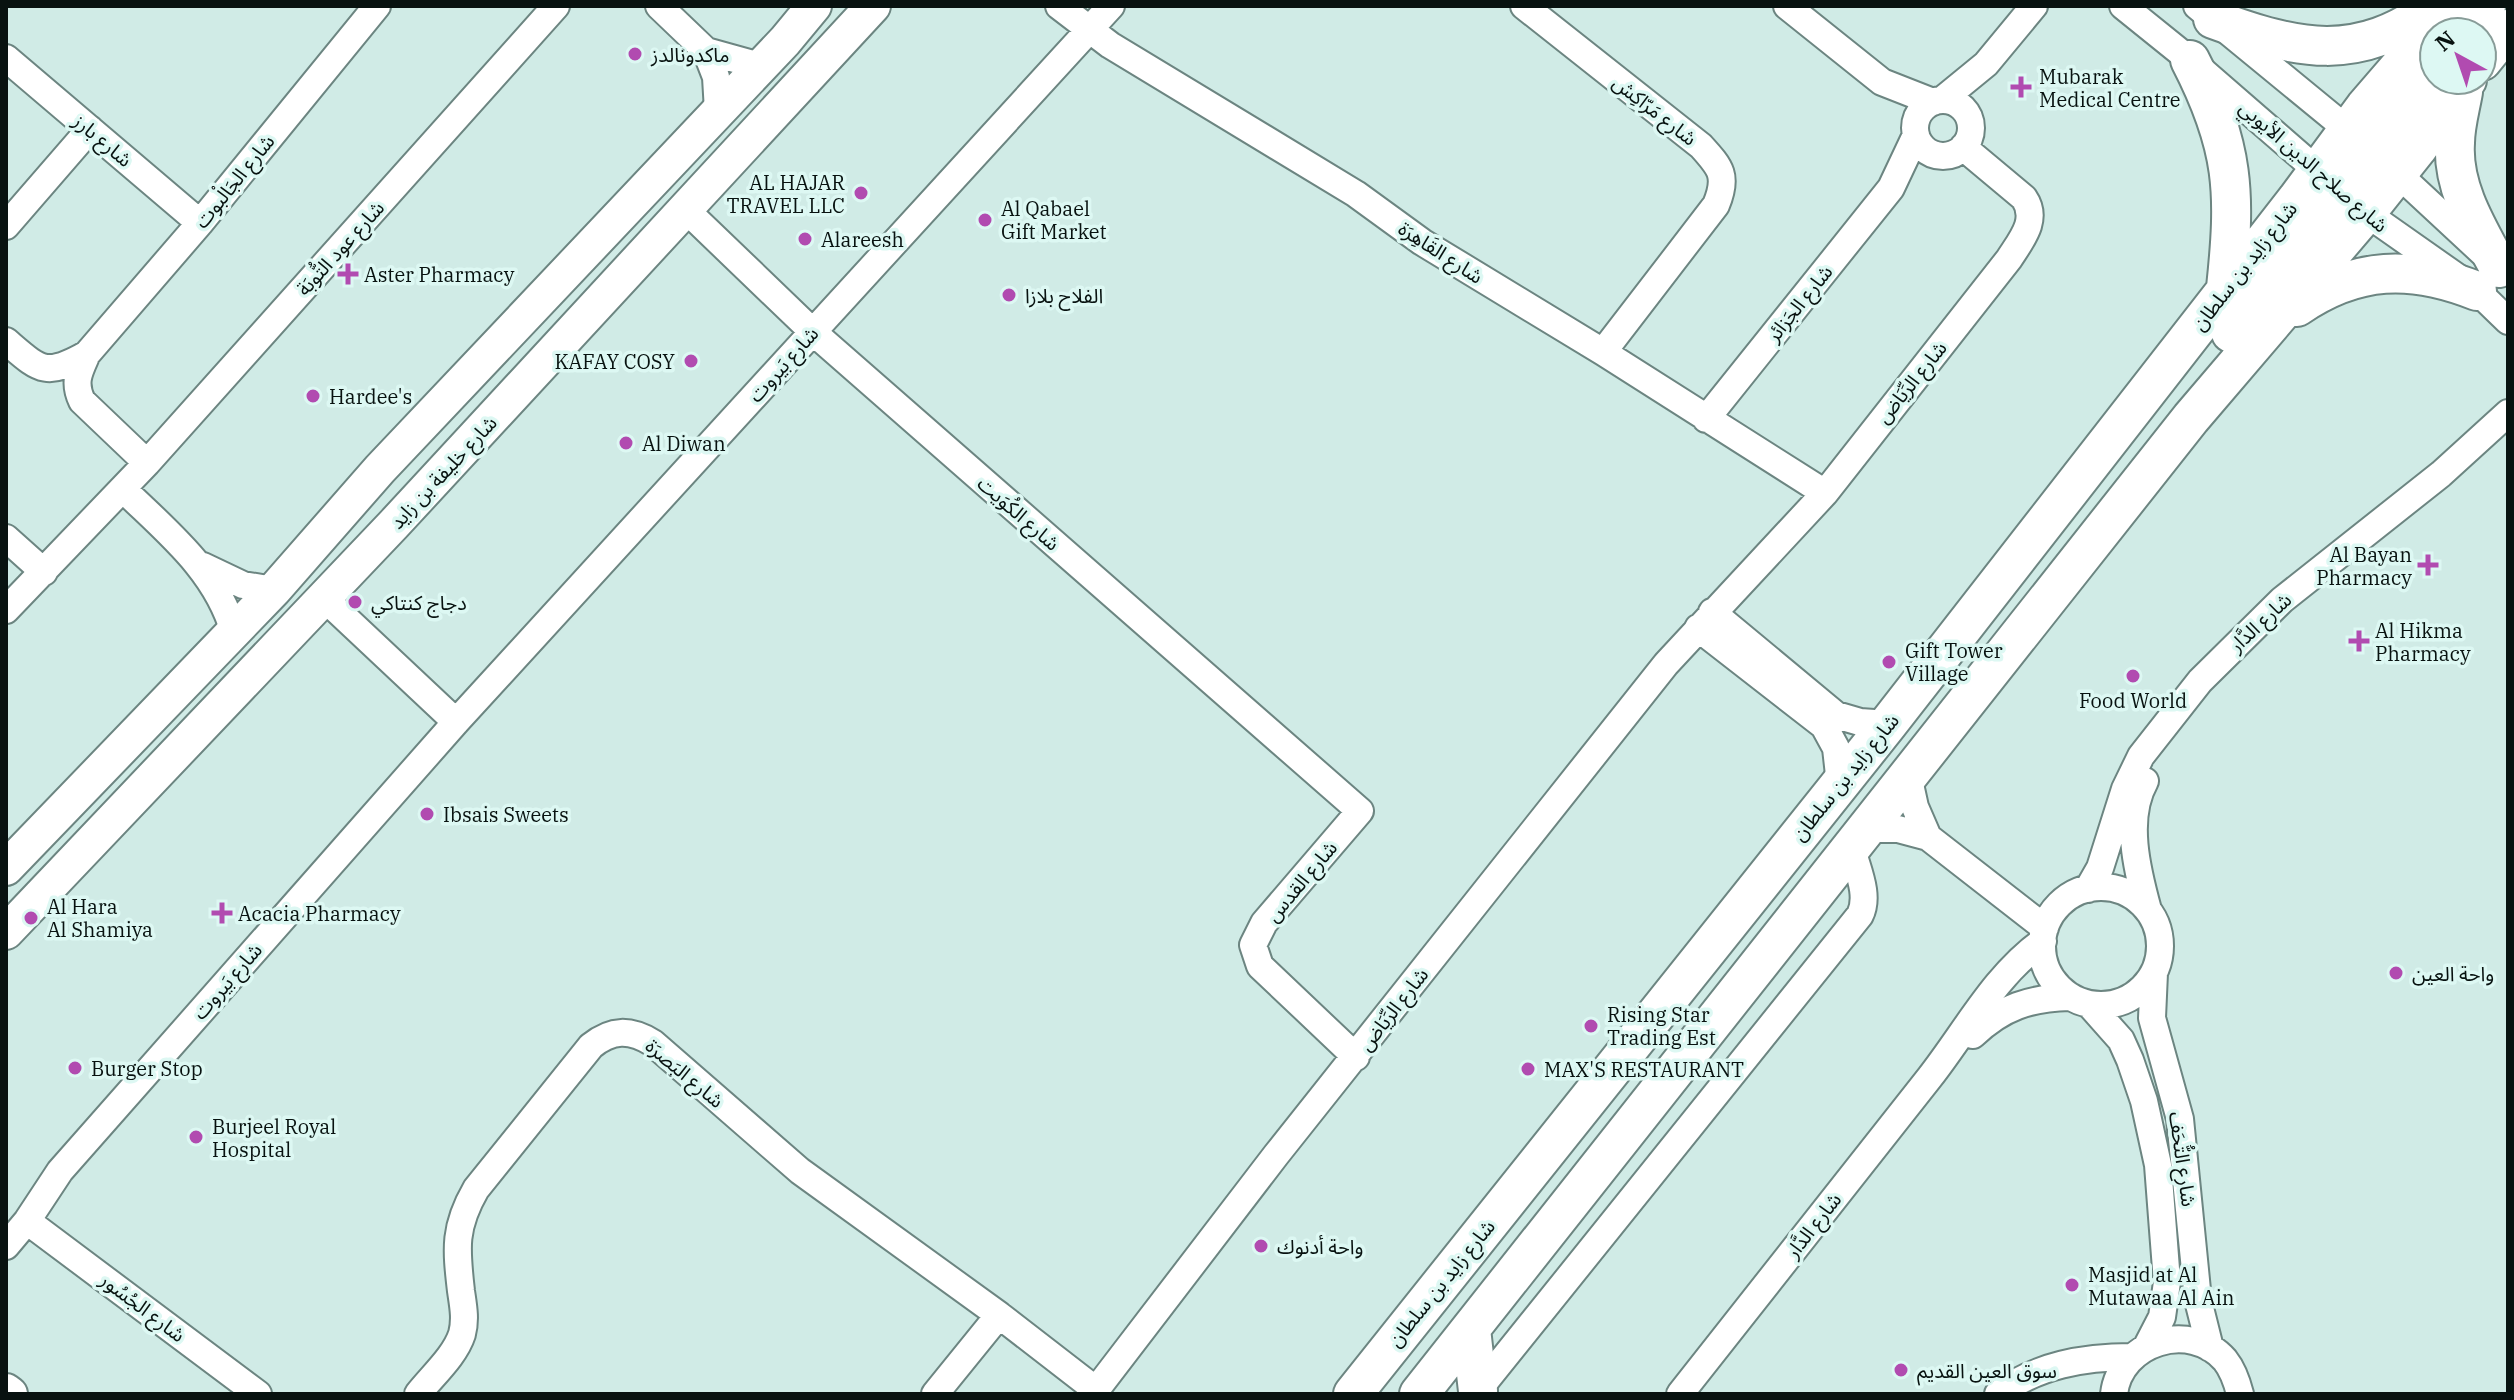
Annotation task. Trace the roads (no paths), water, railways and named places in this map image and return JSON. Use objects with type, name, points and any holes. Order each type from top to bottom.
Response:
[{"type":"highway","points":[[2205,12],[2291,44],[2328,47],[2372,40],[2416,20],[2435,6]]},
{"type":"highway","points":[[2191,418],[2207,375],[2229,334],[2342,192],[2354,169],[2359,138],[2452,6]]},
{"type":"highway","points":[[2190,60],[2209,96],[2223,136],[2231,176],[2233,233],[2226,288]]},
{"type":"highway","points":[[2359,138],[2426,96]]},
{"type":"highway","name":"شارع زايد بن سلطان","points":[[1353,1394],[1888,724],[2226,288],[2342,192],[2397,174],[2447,96]]},
{"type":"highway","points":[[2265,329],[2338,283],[2368,274],[2392,272],[2446,279],[2495,277],[2471,217],[2455,160],[2459,96]]},
{"type":"highway","name":"شارع زايد بن سلطان","points":[[1419,1394],[2191,418],[2265,329],[2342,192]]},
{"type":"highway","points":[[1471,1329],[1476,1392]]},
{"type":"main road","points":[[6,868],[274,590],[380,469],[814,6]]},
{"type":"main road","name":"شارع خليفة بن زايد","points":[[6,932],[324,598],[873,6]]},
{"type":"street","name":"شارع الجَالْبوت","points":[[87,354],[200,223],[377,6]]},
{"type":"street","name":"شارع عود التُّوبَة","points":[[6,610],[147,463],[556,6]]},
{"type":"street","points":[[659,6],[706,51],[716,77],[718,111]]},
{"type":"street","name":"شارع القَاهِرَة","points":[[1059,6],[1088,30],[1356,194],[1422,242],[1825,493]]},
{"type":"street","name":"شارع بَيروت","points":[[6,1246],[27,1221],[60,1171],[456,722],[1111,6]]},
{"type":"street","name":"شارع مَرّاكِش","points":[[1524,6],[1701,146],[1722,173],[1723,187],[1716,205],[1603,352]]},
{"type":"street","points":[[1787,6],[1882,82],[1916,132],[1920,144],[1936,155],[1951,155],[1963,147],[1970,133],[1969,118],[1977,80],[1986,64],[2034,6]]},
{"type":"street","name":"شارع صلاح الدين الأيوبي","points":[[2123,6],[2342,192],[2495,277]]},
{"type":"street","name":"شارع صلاح الدين الأيوبي","points":[[2205,12],[2359,138],[2397,174],[2495,277],[2508,321]]},
{"type":"street","points":[[706,51],[760,66]]},
{"type":"street","name":"شارع بارز","points":[[6,58],[200,223]]},
{"type":"street","points":[[1916,132],[1920,113],[1986,64]]},
{"type":"street","points":[[1882,82],[1958,105],[1969,118]]},
{"type":"street","points":[[6,226],[90,129]]},
{"type":"street","name":"شارع الجَزائر","points":[[1706,419],[1891,188],[1916,132]]},
{"type":"street","name":"شارع الرِّيَاض","points":[[1094,1392],[1666,664],[1825,493],[2009,259],[2029,228],[2029,205],[1963,147]]},
{"type":"street","name":"شارع الجَزائر","points":[[1891,188],[1936,155]]},
{"type":"street","name":"شارع الكُوَيت","points":[[684,208],[813,332],[1360,811]]},
{"type":"street","points":[[6,341],[37,367],[48,369],[61,367],[87,354]]},
{"type":"street","points":[[87,354],[76,377],[76,390],[82,401],[147,463]]},
{"type":"street","name":"شارع الدَّار","points":[[2088,889],[2100,868],[2125,789],[2141,756],[2200,681],[2282,600],[2441,474],[2508,413]]},
{"type":"street","name":"شارع الدَّار","points":[[2148,910],[2138,873],[2135,817],[2140,790],[2154,765],[2212,694],[2260,645],[2359,558],[2508,439]]},
{"type":"street","points":[[123,489],[200,565],[224,603],[234,632]]},
{"type":"street","points":[[6,538],[44,572]]},
{"type":"street","points":[[200,565],[243,585],[274,590]]},
{"type":"street","points":[[324,598],[456,722]]},
{"type":"street","points":[[1705,620],[1836,715],[1860,722],[1888,724]]},
{"type":"street","points":[[1705,620],[1824,726],[1836,748],[1840,784]]},
{"type":"street","points":[[1908,775],[1915,807],[1928,837]]},
{"type":"street","name":"شارع القدس","points":[[1356,1057],[1260,966],[1253,945],[1264,923],[1360,811]]},
{"type":"street","points":[[1476,1392],[1860,915],[1863,894],[1859,839],[1898,829],[1928,837],[2044,934]]},
{"type":"street","points":[[2104,887],[2136,898],[2148,910],[2160,940],[2159,957],[2154,973],[2127,1000],[2108,1005],[2080,1000],[2052,979],[2043,954],[2044,934],[2061,903],[2088,889],[2104,887]]},
{"type":"street","name":"شارع الدَّار","points":[[1680,1394],[1945,1057],[2008,971],[2044,934]]},
{"type":"street","name":"شارع التُّحَف","points":[[2154,973],[2152,1018],[2180,1119],[2198,1300],[2210,1348]]},
{"type":"street","name":"شارع الدَّار","points":[[1945,1057],[1989,1019],[2007,1008],[2037,999],[2080,1000]]},
{"type":"street","name":"شارع التُّحَف","points":[[2080,1000],[2111,1026],[2130,1060],[2144,1101],[2158,1165],[2167,1282],[2162,1317],[2140,1352],[2121,1372],[2114,1394]]},
{"type":"street","name":"شارع البَصرَة","points":[[418,1394],[461,1337],[465,1321],[456,1252],[463,1211],[476,1189],[591,1046],[601,1038],[620,1032],[630,1032],[653,1043],[800,1171],[999,1315],[1094,1392]]},
{"type":"street","name":"شارع الجُسُور","points":[[27,1221],[258,1394]]},
{"type":"street","points":[[935,1394],[999,1315]]},
{"type":"street","points":[[1998,1394],[2046,1368],[2140,1352],[2168,1340],[2190,1340],[2210,1348],[2224,1359],[2235,1375],[2240,1394]]},
{"type":"place","name":"ماكدونالدز","points":[[635,54]]},
{"type":"place","name":"Mubarak Medical Centre","points":[[2021,87]]},
{"type":"place","name":"AL HAJAR TRAVEL LLC","points":[[861,193]]},
{"type":"place","name":"Al Qabael Gift Market","points":[[985,220]]},
{"type":"place","name":"Alareesh","points":[[805,239]]},
{"type":"place","name":"Aster Pharmacy","points":[[348,274]]},
{"type":"place","name":"الفلاح بلازا","points":[[1009,295]]},
{"type":"place","name":"KAFAY COSY","points":[[691,361]]},
{"type":"place","name":"Hardee's","points":[[313,396]]},
{"type":"place","name":"Al Diwan","points":[[626,443]]},
{"type":"place","name":"Al Bayan Pharmacy","points":[[2428,565]]},
{"type":"place","name":"دجاج كنتاكي","points":[[355,602]]},
{"type":"place","name":"Al Hikma Pharmacy","points":[[2359,641]]},
{"type":"place","name":"Gift Tower Village","points":[[1889,662]]},
{"type":"place","name":"Food World","points":[[2133,676]]},
{"type":"place","name":"Ibsais Sweets","points":[[427,814]]},
{"type":"place","name":"Acacia Pharmacy","points":[[222,913]]},
{"type":"place","name":"Al Hara Al Shamiya","points":[[31,918]]},
{"type":"place","name":"واحة العين","points":[[2396,973]]},
{"type":"place","name":"Rising Star Trading Est","points":[[1591,1026]]},
{"type":"place","name":"Burger Stop","points":[[75,1068]]},
{"type":"place","name":"MAX'S RESTAURANT","points":[[1528,1069]]},
{"type":"place","name":"Burjeel Royal Hospital","points":[[196,1137]]},
{"type":"place","name":"واحة أدنوك","points":[[1261,1246]]},
{"type":"place","name":"Masjid at Al Mutawaa Al Ain","points":[[2072,1285]]},
{"type":"place","name":"سوق العين القديم","points":[[1901,1370]]}]
